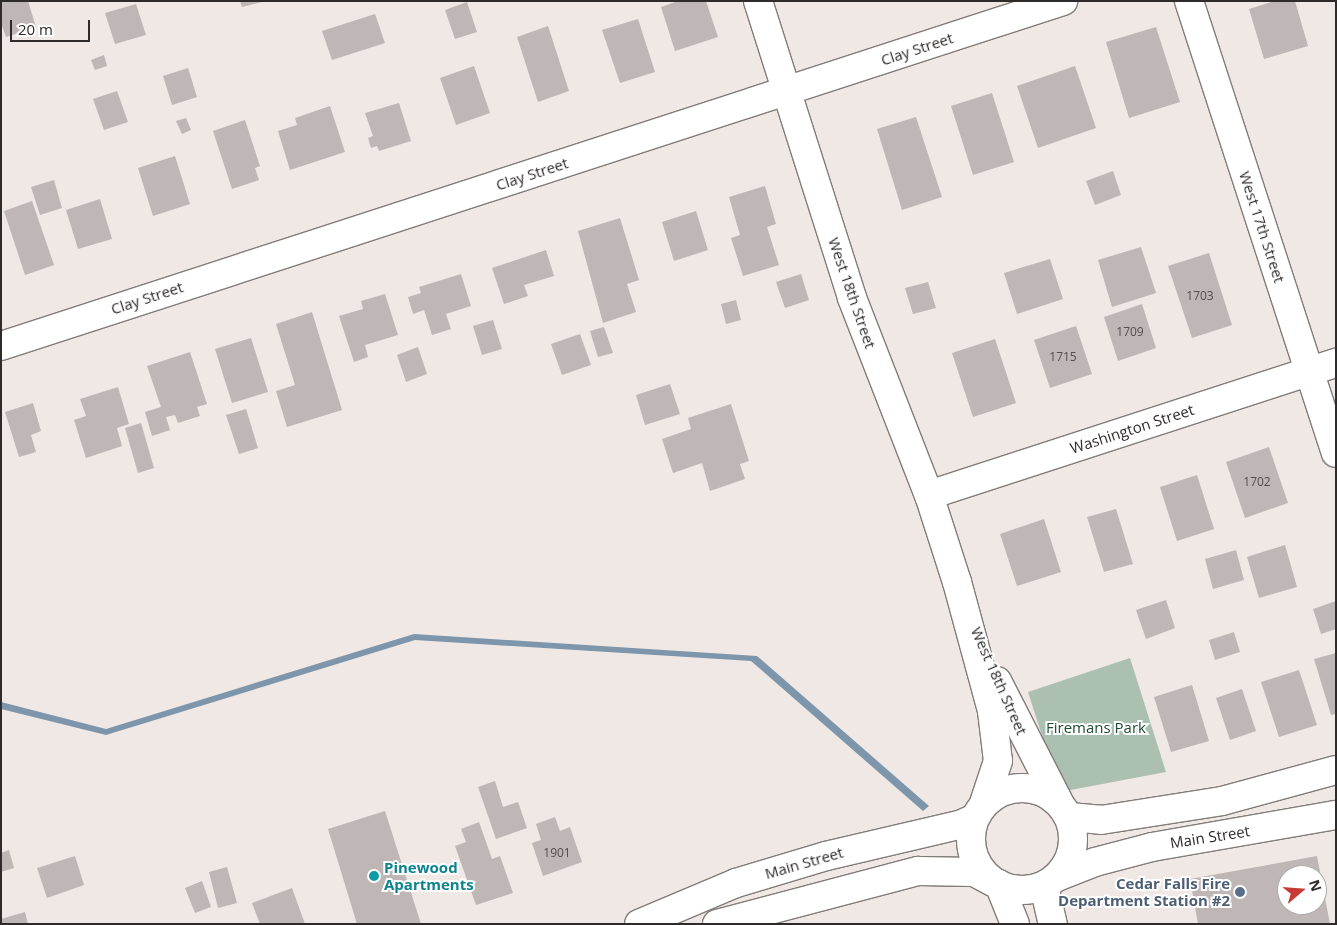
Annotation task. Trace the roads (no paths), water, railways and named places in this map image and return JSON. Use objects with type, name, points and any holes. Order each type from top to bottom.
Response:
[{"type":"main road","name":"West 18th Street","points":[[758,1],[852,298],[929,495],[957,582],[992,711],[998,761],[980,810]]},
{"type":"main road","name":"Clay Street","points":[[1,346],[1063,1]]},
{"type":"main road","name":"West 17th Street","points":[[1189,1],[1336,453]]},
{"type":"main road","name":"Washington Street","points":[[929,495],[1336,363]]},
{"type":"main road","name":"West 18th Street","points":[[957,582],[1004,699],[1064,811]]},
{"type":"main road","points":[[1015,924],[996,883],[980,869],[972,853],[970,835],[980,810],[999,792],[1016,788],[1032,788],[1064,811],[1101,820],[1222,800],[1336,770]]},
{"type":"main road","name":"Main Street","points":[[639,924],[736,883],[826,856],[962,824],[980,810]]},
{"type":"main road","points":[[717,924],[918,871],[974,872],[1009,889],[1027,890],[1051,881],[1067,864],[1072,849],[1064,811]]},
{"type":"main road","name":"Main Street","points":[[1051,881],[1095,862],[1152,847],[1336,815]]},
{"type":"main road","points":[[1051,881],[1053,924]]},
{"type":"water","points":[[414,634],[757,656],[929,806],[923,811],[751,661],[415,640],[106,735],[1,709],[1,702],[106,729]]},
{"type":"place","name":"Pinewood Apartments","points":[[374,876]]},
{"type":"place","name":"Cedar Falls Fire Department Station #2","points":[[1240,892]]},
{"type":"park label","name":"Firemans Park","points":[[1096,728]]}]
